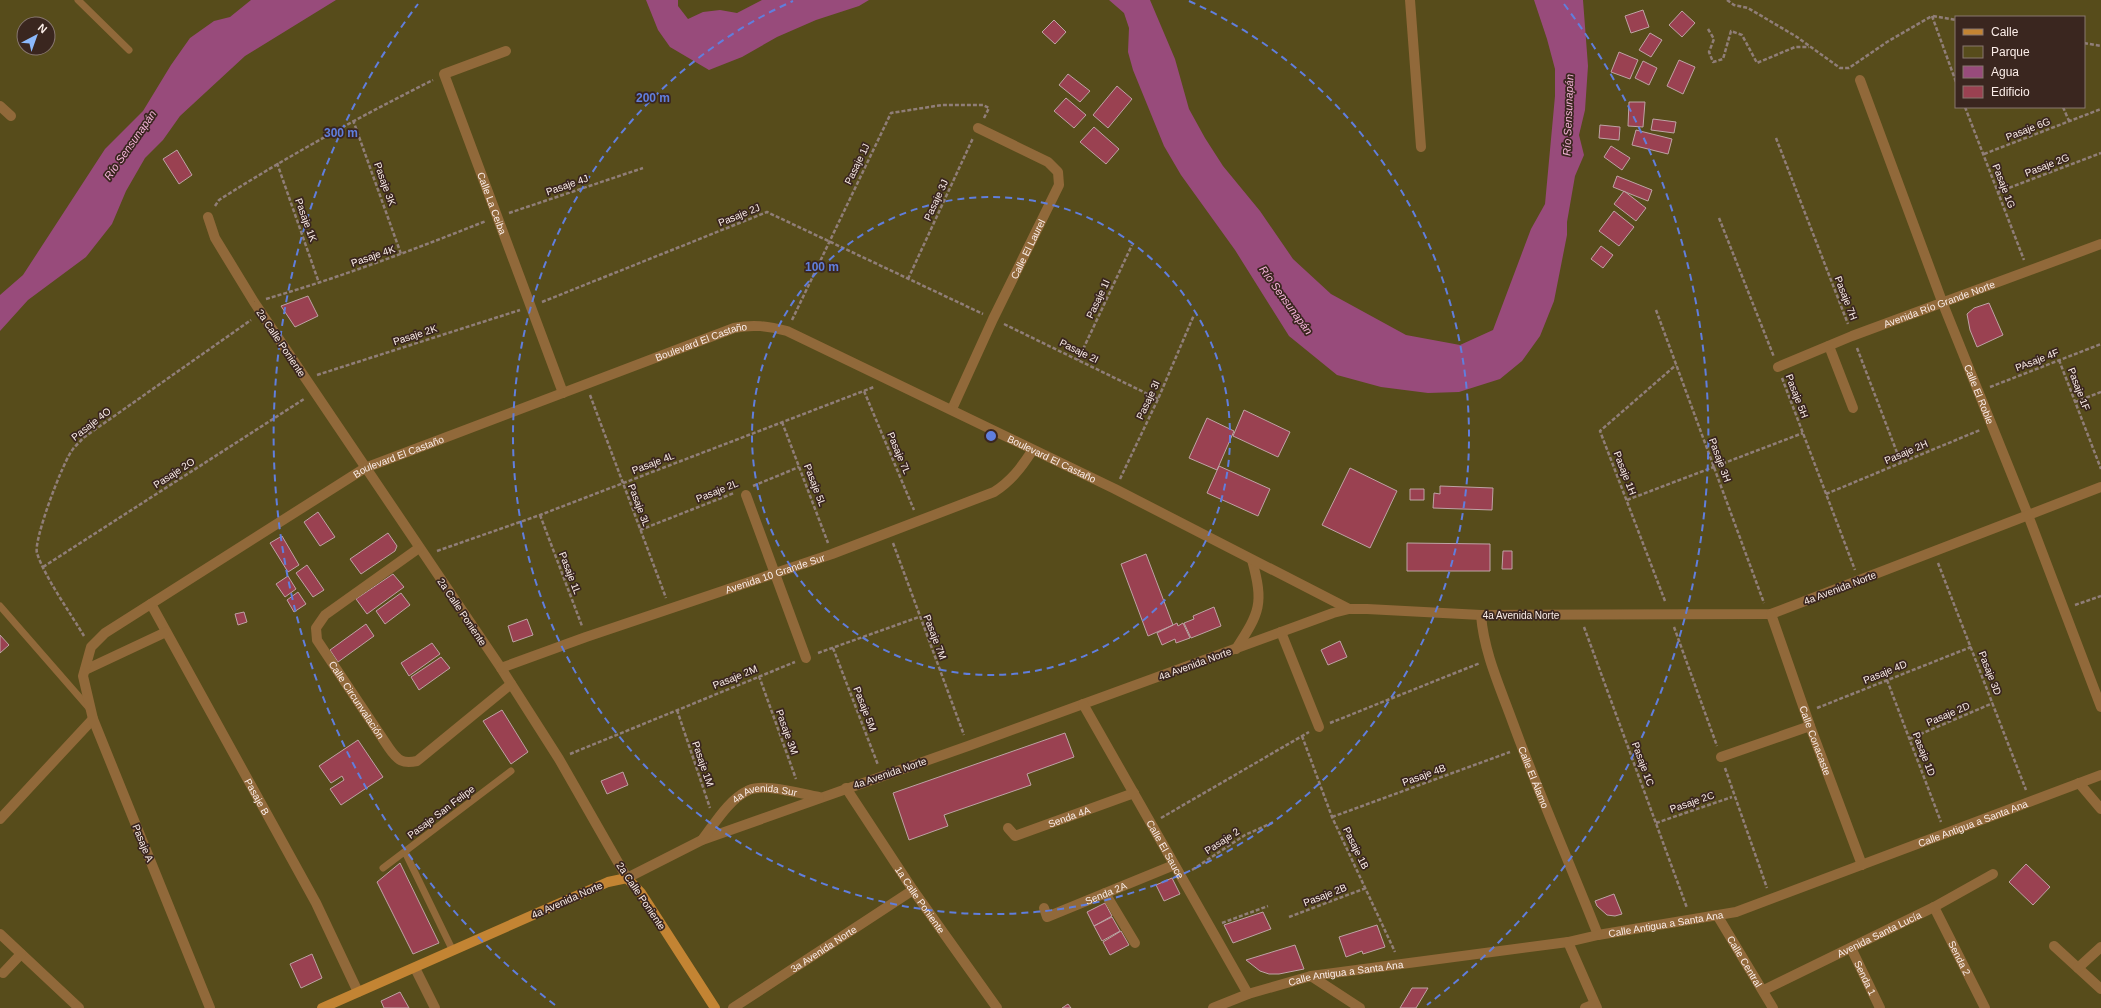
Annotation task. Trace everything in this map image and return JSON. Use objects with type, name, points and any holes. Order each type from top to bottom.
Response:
[{"type":"main road","name":"4a Avenida Norte","points":[[322,1008],[453,952],[608,882],[627,878]]},
{"type":"main road","name":"2a Calle Poniente","points":[[627,878],[641,893],[715,1008]]},
{"type":"street","points":[[1410,0],[1421,147]]},
{"type":"street","points":[[444,74],[506,51]]},
{"type":"street","name":"Calle La Ceiba","points":[[444,74],[529,306],[563,393]]},
{"type":"street","name":"Calle El Roble","points":[[1860,80],[1943,304],[2028,515],[2101,706]]},
{"type":"street","points":[[0,106],[11,116]]},
{"type":"street","name":"Calle El Laurel","points":[[952,409],[993,318],[1059,185],[1058,172],[1048,162],[978,128]]},
{"type":"street","name":"2a Calle Poniente","points":[[208,217],[215,238],[254,302],[501,668],[559,759],[627,878]]},
{"type":"street","name":"Avenida Río Grande Norte","points":[[1778,367],[1852,336],[1943,304],[2101,244]]},
{"type":"street","name":"Boulevard El Castaño","points":[[84,673],[91,648],[105,633],[365,468],[734,328],[749,325],[769,326],[787,331],[887,381],[952,409],[1032,451],[1115,490],[1349,609]]},
{"type":"street","points":[[1829,346],[1853,408]]},
{"type":"street","name":"Avenida 10 Grande Sur","points":[[501,668],[586,636],[832,554],[919,522],[994,492],[1006,484],[1018,472],[1032,451]]},
{"type":"street","name":"4a Avenida Norte","points":[[627,878],[702,840],[968,746],[1236,649],[1333,612],[1349,609],[1481,615],[1670,616],[1770,614],[2101,487]]},
{"type":"street","points":[[745,491],[806,658]]},
{"type":"street","name":"Calle Circunvalación","points":[[422,552],[325,615],[316,628],[317,640],[396,759],[405,763],[417,761],[511,684]]},
{"type":"street","points":[[1236,649],[1253,623],[1259,606],[1260,592],[1252,560]]},
{"type":"street","name":"Pasaje B","points":[[151,604],[316,903],[358,992]]},
{"type":"street","name":"Calle Conacaste","points":[[1770,614],[1862,865]]},
{"type":"street","name":"Calle El Álamo","points":[[1481,615],[1484,642],[1522,748],[1598,934]]},
{"type":"street","points":[[84,673],[166,632]]},
{"type":"street","points":[[1281,632],[1319,727]]},
{"type":"street","name":"Pasaje A","points":[[84,673],[93,719],[210,1008]]},
{"type":"street","name":"Calle El Sauce","points":[[1083,704],[1248,994]]},
{"type":"street","points":[[0,819],[93,719]]},
{"type":"street","points":[[1721,757],[1810,726]]},
{"type":"street","name":"Calle Antigua a Santa Ana","points":[[1213,1008],[1248,994],[1311,976],[1568,942],[1598,934],[1736,912],[2101,775]]},
{"type":"street","points":[[2078,783],[2101,809]]},
{"type":"street","name":"4a Avenida Sur","points":[[702,840],[736,798],[749,790],[763,788],[821,797]]},
{"type":"street","name":"1a Calle Poniente","points":[[846,788],[913,890],[997,1008]]},
{"type":"street","name":"Senda 4A","points":[[1008,828],[1015,836],[1134,793]]},
{"type":"street","name":"Senda 2A","points":[[1044,908],[1048,917],[1174,865]]},
{"type":"street","name":"Avenida Santa Lucía","points":[[1764,990],[1934,907],[1994,874]]},
{"type":"street","name":"3a Avenida Norte","points":[[733,1008],[913,890]]},
{"type":"street","points":[[1105,893],[1135,943]]},
{"type":"street","name":"Senda 2","points":[[1934,907],[1986,1008]]},
{"type":"street","name":"Calle Central","points":[[1717,915],[1764,990],[1773,1008]]},
{"type":"street","points":[[0,934],[79,1008]]},
{"type":"street","points":[[1568,942],[1596,1006],[1585,1008]]},
{"type":"street","points":[[2054,946],[2101,989]]},
{"type":"street","name":"Senda 1","points":[[1852,948],[1880,1008]]},
{"type":"street","points":[[2078,968],[2101,948]]},
{"type":"street","points":[[1,975],[21,954]]},
{"type":"street","points":[[415,968],[435,1008]]},
{"type":"street","points":[[1311,976],[1360,1008]]},
{"type":"lane","points":[[78,0],[129,50]]},
{"type":"lane","points":[[0,606],[90,708]]},
{"type":"lane","name":"Pasaje San Felipe","points":[[383,868],[511,771]]},
{"type":"lane","points":[[405,852],[453,952]]},
{"type":"path","points":[[1727,0],[1734,5],[1748,8],[1810,46],[1840,68],[1849,68],[1888,42],[1932,16],[1955,20]]},
{"type":"path","points":[[1932,16],[1955,79]]},
{"type":"path","points":[[1708,29],[1714,40],[1709,52],[1714,62],[1723,59],[1732,31],[1742,35],[1757,63],[1795,47],[1810,46]]},
{"type":"path","points":[[2085,43],[2101,46]]},
{"type":"path","points":[[208,217],[219,200],[277,163],[353,120],[444,74]]},
{"type":"path","name":"Pasaje 1J","points":[[787,331],[828,242],[891,113],[942,105],[983,105],[989,108],[978,128]]},
{"type":"path","name":"Pasaje 1G","points":[[1965,108],[2028,271]]},
{"type":"path","points":[[2064,108],[2069,121]]},
{"type":"path","name":"Pasaje 6G","points":[[1984,154],[2101,109]]},
{"type":"path","name":"Pasaje 3K","points":[[353,120],[401,254]]},
{"type":"path","name":"Pasaje 3J","points":[[908,279],[978,128]]},
{"type":"path","name":"Pasaje 7H","points":[[1776,138],[1901,463]]},
{"type":"path","name":"Pasaje 2G","points":[[1998,192],[2101,153]]},
{"type":"path","name":"Pasaje 1K","points":[[277,163],[319,283]]},
{"type":"path","name":"Pasaje 4J","points":[[496,217],[643,168]]},
{"type":"path","name":"Pasaje 2J","points":[[529,306],[767,212],[828,242],[993,318]]},
{"type":"path","name":"Pasaje 4K","points":[[254,302],[319,283],[401,254],[496,217]]},
{"type":"path","name":"Pasaje 5H","points":[[1719,218],[1778,367],[1859,580]]},
{"type":"path","name":"Pasaje 1I","points":[[1078,360],[1132,245]]},
{"type":"path","name":"Pasaje 2K","points":[[306,379],[529,306]]},
{"type":"path","name":"Pasaje 3H","points":[[1656,310],[1770,614]]},
{"type":"path","name":"Pasaje 4O","points":[[91,648],[43,567],[36,552],[38,536],[64,464],[72,449],[83,438],[261,313]]},
{"type":"path","name":"Pasaje 3I","points":[[1115,490],[1158,399],[1194,315]]},
{"type":"path","name":"Pasaje 2I","points":[[993,318],[1158,399]]},
{"type":"path","name":"PAsaje 4F","points":[[1979,392],[2101,344]]},
{"type":"path","name":"Pasaje 1F","points":[[2059,360],[2101,469]]},
{"type":"path","name":"Pasaje 1H","points":[[1670,616],[1600,431],[1676,365]]},
{"type":"path","name":"Pasaje 4L","points":[[422,552],[540,515],[887,381]]},
{"type":"path","name":"Pasaje 3L","points":[[586,385],[670,609]]},
{"type":"path","name":"Pasaje 7L","points":[[864,391],[919,522]]},
{"type":"path","name":"Pasaje 2O","points":[[43,567],[314,392]]},
{"type":"path","points":[[2075,402],[2101,392]]},
{"type":"path","name":"Pasaje 5L","points":[[782,422],[832,554]]},
{"type":"path","name":"Pasaje 2H","points":[[1826,494],[1992,425]]},
{"type":"path","points":[[1627,500],[1803,433]]},
{"type":"path","name":"Pasaje 2L","points":[[640,530],[745,491],[799,467]]},
{"type":"path","name":"Pasaje 1L","points":[[540,515],[586,636]]},
{"type":"path","name":"Pasaje 7M","points":[[890,533],[919,617],[968,746]]},
{"type":"path","name":"Pasaje 3D","points":[[1934,551],[2030,801]]},
{"type":"path","points":[[2064,609],[2101,596]]},
{"type":"path","name":"Pasaje 1C","points":[[1580,616],[1691,918]]},
{"type":"path","name":"Pasaje 2M","points":[[559,759],[759,676],[919,617]]},
{"type":"path","name":"Pasaje 4D","points":[[1805,712],[1971,647]]},
{"type":"path","name":"Pasaje 5M","points":[[833,648],[882,776]]},
{"type":"path","name":"Pasaje 3M","points":[[759,676],[801,794]]},
{"type":"path","name":"Pasaje 1D","points":[[1887,680],[1946,834]]},
{"type":"path","name":"Pasaje 2D","points":[[1909,739],[1993,703]]},
{"type":"path","name":"Pasaje 1M","points":[[677,710],[715,823]]},
{"type":"path","name":"Pasaje 1B","points":[[1302,736],[1332,817],[1401,964]]},
{"type":"path","name":"Pasaje 4B","points":[[1332,817],[1522,748]]},
{"type":"path","name":"Pasaje 2C","points":[[1656,823],[1732,797]]},
{"type":"path","name":"Pasaje 2","points":[[1182,877],[1245,835],[1274,822]]},
{"type":"path","name":"Pasaje 2B","points":[[1289,917],[1366,888]]},
{"type":"path","points":[[1210,927],[1268,906]]},
{"type":"green space","points":[[0,0],[2101,0],[2101,1008],[0,1008]]},
{"type":"water","name":"Río Sensunapán","points":[[251,0],[336,0],[245,56],[180,116],[163,140],[145,158],[126,191],[112,224],[86,257],[28,300],[0,331],[0,295],[23,275],[105,149],[143,111],[171,65],[190,38],[214,21],[230,17]]},
{"type":"water","points":[[646,0],[678,0],[678,6],[688,19],[703,12],[720,10],[737,13],[762,0],[869,0],[859,6],[816,20],[777,37],[742,57],[709,70],[670,47],[658,30]]},
{"type":"water","name":"Río Sensunapán","points":[[1109,0],[1150,0],[1175,59],[1189,109],[1205,138],[1223,166],[1260,211],[1293,259],[1331,294],[1406,335],[1460,345],[1493,330],[1531,229],[1545,204],[1555,96],[1555,69],[1534,0],[1583,0],[1588,66],[1585,110],[1579,135],[1584,155],[1575,176],[1567,222],[1567,235],[1554,301],[1540,336],[1522,361],[1500,379],[1459,392],[1428,393],[1381,387],[1337,375],[1289,336],[1235,250],[1181,175],[1164,146],[1133,70],[1128,52],[1129,28],[1124,13]]},
{"type":"building","points":[[1643,10],[1649,27],[1631,33],[1625,16]]},
{"type":"building","points":[[1682,11],[1695,23],[1682,37],[1669,25]]},
{"type":"building","points":[[1054,20],[1066,32],[1055,44],[1042,32]]},
{"type":"building","points":[[1650,33],[1662,40],[1651,57],[1639,50]]},
{"type":"building","points":[[1619,52],[1638,60],[1630,79],[1611,72]]},
{"type":"building","points":[[1679,60],[1695,67],[1683,94],[1667,86]]},
{"type":"building","points":[[1643,61],[1657,68],[1649,85],[1635,78]]},
{"type":"building","points":[[1068,74],[1090,91],[1080,102],[1059,85]]},
{"type":"building","points":[[1117,86],[1132,99],[1108,128],[1093,115]]},
{"type":"building","points":[[1066,98],[1086,115],[1074,128],[1054,111]]},
{"type":"building","points":[[1629,102],[1645,102],[1643,127],[1628,126]]},
{"type":"building","points":[[1653,119],[1676,122],[1674,133],[1651,130]]},
{"type":"building","points":[[1600,125],[1620,127],[1619,140],[1599,138]]},
{"type":"building","points":[[1094,127],[1119,149],[1106,164],[1080,142]]},
{"type":"building","points":[[1636,130],[1672,139],[1668,154],[1632,145]]},
{"type":"building","points":[[1611,146],[1630,158],[1622,170],[1604,157]]},
{"type":"building","points":[[177,150],[192,175],[179,184],[163,159]]},
{"type":"building","points":[[1617,176],[1652,190],[1648,201],[1613,187]]},
{"type":"building","points":[[1624,191],[1646,208],[1636,221],[1614,204]]},
{"type":"building","points":[[1614,211],[1634,227],[1619,246],[1599,231]]},
{"type":"building","points":[[1601,246],[1613,255],[1603,268],[1591,259]]},
{"type":"building","points":[[308,296],[318,316],[295,327],[281,306]]},
{"type":"building","points":[[1989,303],[2003,335],[1977,347],[1970,330],[1967,314],[1974,308]]},
{"type":"building","points":[[1244,410],[1290,432],[1278,457],[1233,436]]},
{"type":"building","points":[[1207,418],[1234,431],[1217,470],[1189,458]]},
{"type":"building","points":[[1219,466],[1270,489],[1258,516],[1207,493]]},
{"type":"building","points":[[1350,468],[1397,491],[1370,548],[1322,525]]},
{"type":"building","points":[[1440,486],[1493,488],[1492,510],[1433,508],[1434,493],[1440,494]]},
{"type":"building","points":[[1410,489],[1424,489],[1424,500],[1410,500]]},
{"type":"building","points":[[318,512],[335,537],[320,546],[304,522]]},
{"type":"building","points":[[388,533],[397,546],[395,551],[361,574],[350,559]]},
{"type":"building","points":[[282,536],[299,565],[288,572],[270,543]]},
{"type":"building","points":[[1407,543],[1490,544],[1490,571],[1407,571]]},
{"type":"building","points":[[1503,551],[1512,551],[1512,569],[1502,569]]},
{"type":"building","points":[[1146,554],[1173,625],[1148,636],[1121,564]]},
{"type":"building","points":[[307,565],[324,590],[313,597],[296,573]]},
{"type":"building","points":[[393,574],[404,587],[367,614],[356,599]]},
{"type":"building","points":[[288,576],[296,589],[285,597],[276,584]]},
{"type":"building","points":[[298,592],[306,604],[294,612],[287,600]]},
{"type":"building","points":[[401,593],[410,605],[385,624],[376,611]]},
{"type":"building","points":[[1214,607],[1221,626],[1191,638],[1184,623],[1194,619],[1193,616]]},
{"type":"building","points":[[244,612],[247,622],[238,625],[235,614]]},
{"type":"building","points":[[527,619],[533,635],[513,642],[508,626]]},
{"type":"building","points":[[1177,623],[1178,626],[1183,623],[1190,638],[1176,643],[1175,639],[1162,645],[1157,633]]},
{"type":"building","points":[[366,624],[374,636],[338,662],[330,650]]},
{"type":"building","points":[[0,635],[9,645],[0,653]]},
{"type":"building","points":[[1340,641],[1347,657],[1328,665],[1321,650]]},
{"type":"building","points":[[432,643],[440,654],[409,676],[401,663]]},
{"type":"building","points":[[441,657],[450,668],[419,690],[411,677]]},
{"type":"building","points":[[502,710],[528,752],[511,764],[483,721]]},
{"type":"building","points":[[1065,733],[1074,757],[1027,774],[1031,785],[944,815],[948,826],[909,840],[893,793]]},
{"type":"building","points":[[358,740],[383,777],[341,805],[330,789],[344,780],[342,776],[331,783],[319,766]]},
{"type":"building","points":[[623,772],[628,785],[607,794],[601,781]]},
{"type":"building","points":[[400,863],[439,943],[413,954],[377,882]]},
{"type":"building","points":[[2026,864],[2050,887],[2033,905],[2009,882]]},
{"type":"building","points":[[1172,878],[1180,894],[1164,901],[1156,885]]},
{"type":"building","points":[[1614,894],[1622,914],[1615,916],[1607,915],[1597,906],[1595,901]]},
{"type":"building","points":[[1105,903],[1112,916],[1094,926],[1087,912]]},
{"type":"building","points":[[1263,912],[1271,929],[1233,943],[1224,925]]},
{"type":"building","points":[[1112,917],[1120,931],[1102,941],[1094,926]]},
{"type":"building","points":[[1377,925],[1385,947],[1363,954],[1362,951],[1346,957],[1339,937]]},
{"type":"building","points":[[1121,931],[1129,945],[1110,955],[1103,942]]},
{"type":"building","points":[[1295,945],[1304,969],[1279,974],[1269,974],[1260,971],[1246,960]]},
{"type":"building","points":[[312,954],[322,978],[301,988],[290,964]]},
{"type":"building","points":[[1412,988],[1428,988],[1416,1008],[1400,1008]]},
{"type":"building","points":[[400,992],[409,1008],[384,1008],[381,1001]]},
{"type":"building","points":[[1068,1004],[1071,1008],[1062,1008]]}]
